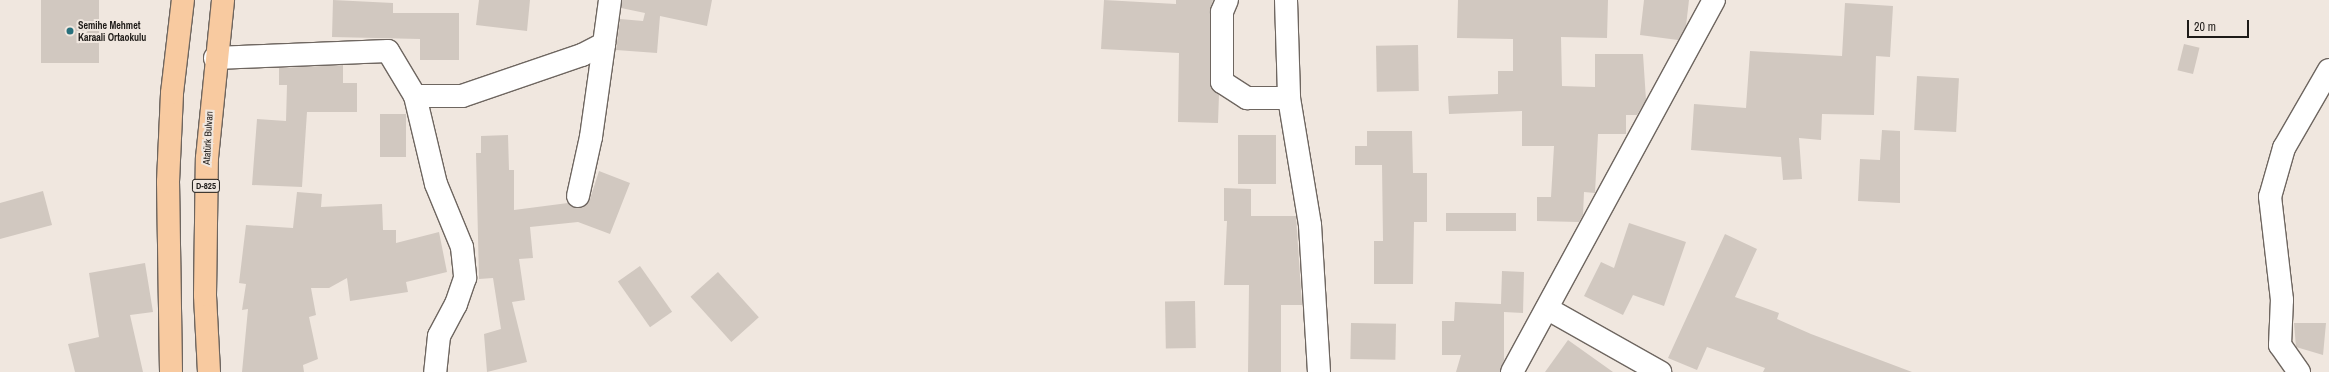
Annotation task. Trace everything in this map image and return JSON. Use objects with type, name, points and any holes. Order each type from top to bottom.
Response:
[{"type":"highway","points":[[171,372],[168,182],[172,93],[183,0]]},
{"type":"highway","name":"Atatürk Bulvarı","points":[[209,372],[205,219],[215,58],[222,0]]},
{"type":"street","points":[[578,196],[591,137],[610,0]]},
{"type":"street","points":[[1227,0],[1222,26],[1222,82],[1247,98],[1289,98]]},
{"type":"street","points":[[1286,0],[1289,98],[1310,225],[1319,372]]},
{"type":"street","points":[[1512,372],[1548,309],[1714,0]]},
{"type":"street","points":[[415,96],[462,96],[557,66],[604,44]]},
{"type":"street","points":[[215,58],[388,51],[415,96],[436,184],[462,247],[465,278],[456,304],[439,336],[435,372]]},
{"type":"street","points":[[2299,372],[2280,345],[2282,300],[2270,197],[2284,148],[2329,70]]},
{"type":"street","points":[[1548,309],[1660,372]]},
{"type":"building","name":"Semihe Mehmet Karaali Ortaokulu","points":[[41,0],[99,0],[99,63],[41,63]]},
{"type":"building","points":[[333,0],[393,3],[393,13],[459,13],[459,60],[420,60],[420,39],[332,37]]},
{"type":"building","points":[[479,0],[530,0],[527,31],[476,25]]},
{"type":"building","points":[[622,0],[712,0],[707,26],[660,16],[657,53],[616,50],[620,19],[643,21],[645,13],[621,8]]},
{"type":"building","points":[[1104,0],[1176,4],[1176,0],[1213,0],[1210,12],[1210,82],[1219,95],[1218,123],[1178,122],[1179,53],[1101,49]]},
{"type":"building","points":[[1458,0],[1608,0],[1607,38],[1561,37],[1562,86],[1595,87],[1595,54],[1643,54],[1646,100],[1637,115],[1626,115],[1626,134],[1598,134],[1595,193],[1584,192],[1583,215],[1579,222],[1537,221],[1537,197],[1551,197],[1554,146],[1522,146],[1522,111],[1449,114],[1448,96],[1498,94],[1498,71],[1513,71],[1513,39],[1457,38]]},
{"type":"building","points":[[1644,0],[1689,0],[1686,26],[1678,40],[1640,35]]},
{"type":"building","points":[[1845,3],[1893,6],[1890,57],[1876,56],[1874,115],[1822,114],[1821,140],[1799,138],[1802,179],[1783,180],[1781,157],[1691,150],[1694,104],[1746,108],[1750,51],[1842,56]]},
{"type":"building","points":[[2184,44],[2200,48],[2193,74],[2177,70]]},
{"type":"building","points":[[1418,45],[1419,91],[1377,92],[1376,46]]},
{"type":"building","points":[[343,65],[343,83],[357,83],[357,112],[307,112],[302,187],[252,185],[257,119],[286,121],[287,85],[279,85],[279,68]]},
{"type":"building","points":[[1917,76],[1959,78],[1956,132],[1914,130]]},
{"type":"building","points":[[380,114],[406,114],[406,157],[380,157]]},
{"type":"building","points":[[1882,130],[1900,131],[1900,203],[1858,201],[1860,159],[1880,160]]},
{"type":"building","points":[[1367,131],[1412,131],[1413,173],[1427,173],[1427,222],[1414,222],[1413,284],[1374,284],[1374,241],[1383,241],[1382,165],[1355,165],[1355,146],[1367,146]]},
{"type":"building","points":[[508,135],[509,170],[514,170],[514,210],[568,203],[582,208],[590,199],[599,171],[630,183],[610,234],[578,222],[530,227],[533,258],[519,259],[525,300],[512,302],[527,362],[487,372],[484,334],[501,329],[493,278],[479,279],[476,153],[481,153],[481,136]]},
{"type":"building","points":[[1238,135],[1276,135],[1276,184],[1238,184]]},
{"type":"building","points":[[1224,188],[1251,189],[1251,216],[1296,216],[1302,305],[1281,305],[1281,372],[1248,372],[1249,285],[1224,285],[1227,221],[1224,221]]},
{"type":"building","points":[[43,191],[52,225],[0,239],[0,203]]},
{"type":"building","points":[[297,192],[322,194],[321,207],[382,204],[383,230],[396,230],[396,243],[439,232],[447,272],[406,282],[408,292],[350,301],[347,278],[329,288],[311,288],[316,315],[309,317],[318,359],[303,365],[304,372],[242,372],[248,309],[242,310],[246,284],[239,283],[246,225],[293,228]]},
{"type":"building","points":[[1446,213],[1516,213],[1516,231],[1446,231]]},
{"type":"building","points":[[1629,223],[1686,242],[1664,306],[1633,295],[1623,315],[1584,296],[1601,262],[1614,268]]},
{"type":"building","points":[[1725,234],[1757,249],[1735,297],[1779,313],[1777,319],[1811,334],[1912,372],[1763,372],[1765,368],[1707,347],[1697,370],[1668,358]]},
{"type":"building","points":[[145,263],[153,312],[130,315],[143,372],[75,372],[68,344],[99,337],[89,273]]},
{"type":"building","points":[[640,266],[672,312],[650,327],[618,281]]},
{"type":"building","points":[[1502,271],[1524,272],[1523,313],[1504,312],[1504,360],[1500,372],[1456,372],[1461,355],[1442,355],[1442,321],[1454,321],[1455,302],[1501,304]]},
{"type":"building","points":[[718,272],[759,317],[731,342],[691,297]]},
{"type":"building","points":[[1195,301],[1196,348],[1166,349],[1165,302]]},
{"type":"building","points":[[1351,323],[1396,324],[1395,360],[1350,359]]},
{"type":"building","points":[[2294,323],[2326,323],[2323,355],[2296,347]]},
{"type":"building","points":[[1568,340],[1613,372],[1545,372]]},
{"type":"place","name":"Semihe Mehmet Karaali Ortaokulu","points":[[70,31]]}]
